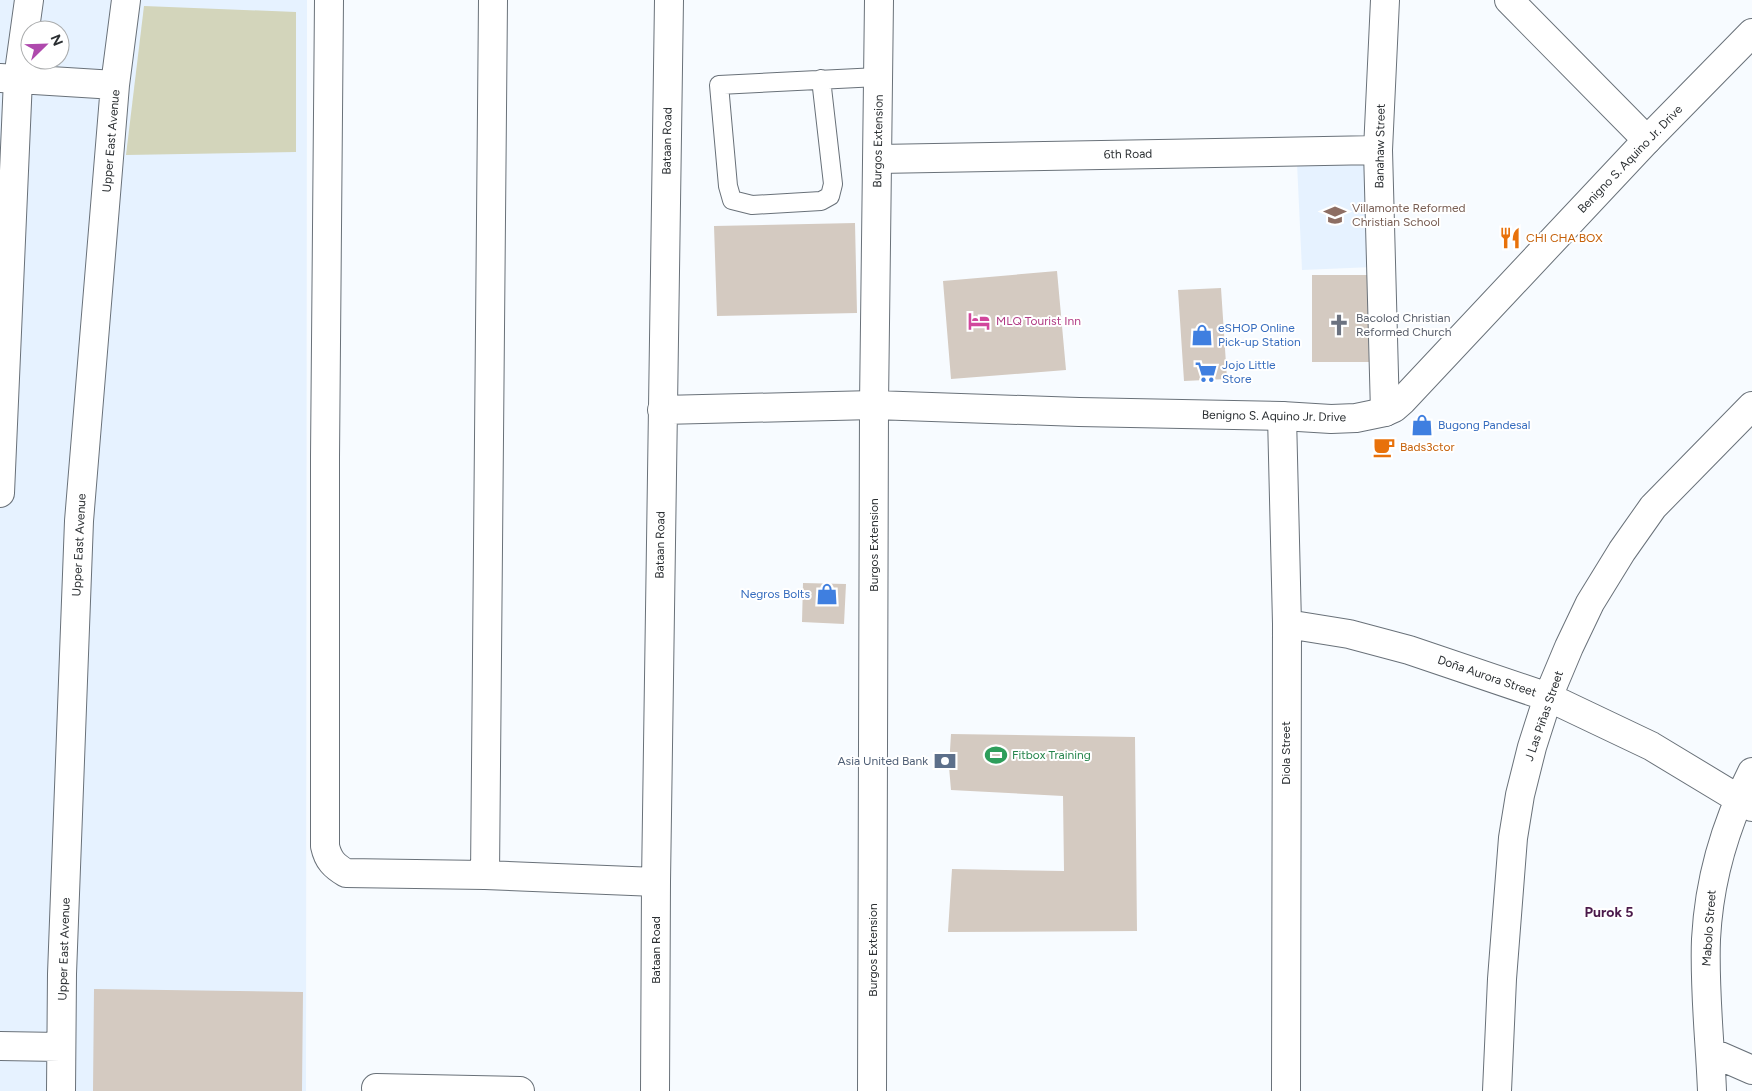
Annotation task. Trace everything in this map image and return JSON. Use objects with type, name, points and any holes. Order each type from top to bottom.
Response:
[{"type":"street","points":[[0,493],[9,78],[29,0]]},
{"type":"street","name":"Upper East Avenue","points":[[61,1091],[60,1046],[79,521],[115,85],[126,0]]},
{"type":"street","points":[[329,0],[325,457],[325,846],[332,863],[346,873],[485,875],[656,882]]},
{"type":"street","points":[[485,875],[493,0]]},
{"type":"street","name":"Bataan Road","points":[[655,1091],[662,410],[669,0]]},
{"type":"street","name":"Burgos Extension","points":[[872,1091],[874,405],[879,0]]},
{"type":"street","name":"Banahaw Street","points":[[1384,0],[1378,150],[1385,412]]},
{"type":"street","points":[[1509,0],[1647,140]]},
{"type":"street","name":"Benigno S. Aquino Jr. Drive","points":[[662,410],[874,405],[1331,419],[1356,418],[1385,412],[1394,408],[1402,401],[1647,140],[1752,33]]},
{"type":"street","points":[[9,78],[115,85]]},
{"type":"street","name":"6th Road","points":[[878,158],[1378,150]]},
{"type":"street","name":"J Las Piñas Street","points":[[1497,1091],[1502,979],[1513,838],[1520,795],[1532,746],[1548,697],[1590,604],[1622,551],[1653,507],[1752,406]]},
{"type":"street","name":"Diola Street","points":[[1282,416],[1287,624],[1286,1091]]},
{"type":"street","name":"Doña Aurora Street","points":[[1287,624],[1349,634],[1410,650],[1548,697],[1651,746],[1745,802]]},
{"type":"street","name":"Mabolo Street","points":[[1712,1091],[1706,995],[1706,939],[1713,882],[1724,842],[1745,802],[1752,772]]},
{"type":"street","points":[[0,1046],[60,1046]]},
{"type":"street","points":[[1711,1052],[1752,1070]]},
{"type":"street","points":[[376,1088],[520,1091]]},
{"type":"lane","points":[[820,79],[833,184],[830,196],[821,201],[752,206],[732,200],[728,186],[719,85],[820,79],[878,77]]},
{"type":"shaded area","points":[[0,0],[307,0],[306,1091],[0,1091]]},
{"type":"shaded area","name":"Villamonte Reformed Christian School","points":[[1368,160],[1373,267],[1302,270],[1297,163]]},
{"type":"green space","points":[[144,6],[296,12],[296,152],[126,155]]},
{"type":"building","points":[[855,223],[857,313],[717,316],[714,226]]},
{"type":"building","points":[[1057,271],[1066,370],[951,379],[943,281]]},
{"type":"building","name":"Bacolod Christian Reformed Church","points":[[1312,275],[1368,275],[1369,362],[1312,362]]},
{"type":"building","name":"eSHOP Online Pick-up Station","points":[[1221,288],[1227,379],[1184,381],[1178,290]]},
{"type":"building","points":[[803,583],[846,584],[844,624],[802,622]]},
{"type":"building","points":[[951,734],[1135,737],[1137,931],[948,932],[952,869],[1064,871],[1063,796],[951,790],[949,767]]},
{"type":"building","points":[[94,989],[303,992],[302,1091],[93,1091]]},
{"type":"place","name":"Villamonte Reformed Christian School","points":[[1335,215]]},
{"type":"place","name":"CHI CHA BOX","points":[[1510,238]]},
{"type":"place","name":"MLQ Tourist Inn","points":[[979,321]]},
{"type":"place","name":"Bacolod Christian Reformed Church","points":[[1339,325]]},
{"type":"place","name":"eSHOP Online Pick-up Station","points":[[1202,335]]},
{"type":"place","name":"Jojo Little Store","points":[[1206,372]]},
{"type":"place","name":"Bugong Pandesal","points":[[1422,425]]},
{"type":"place","name":"Bads3ctor","points":[[1384,447]]},
{"type":"place","name":"Negros Bolts","points":[[827,594]]},
{"type":"place","name":"Fitbox Training","points":[[996,755]]},
{"type":"place","name":"Asia United Bank","points":[[945,761]]},
{"type":"district","name":"Purok 5","points":[[1609,912]]}]
